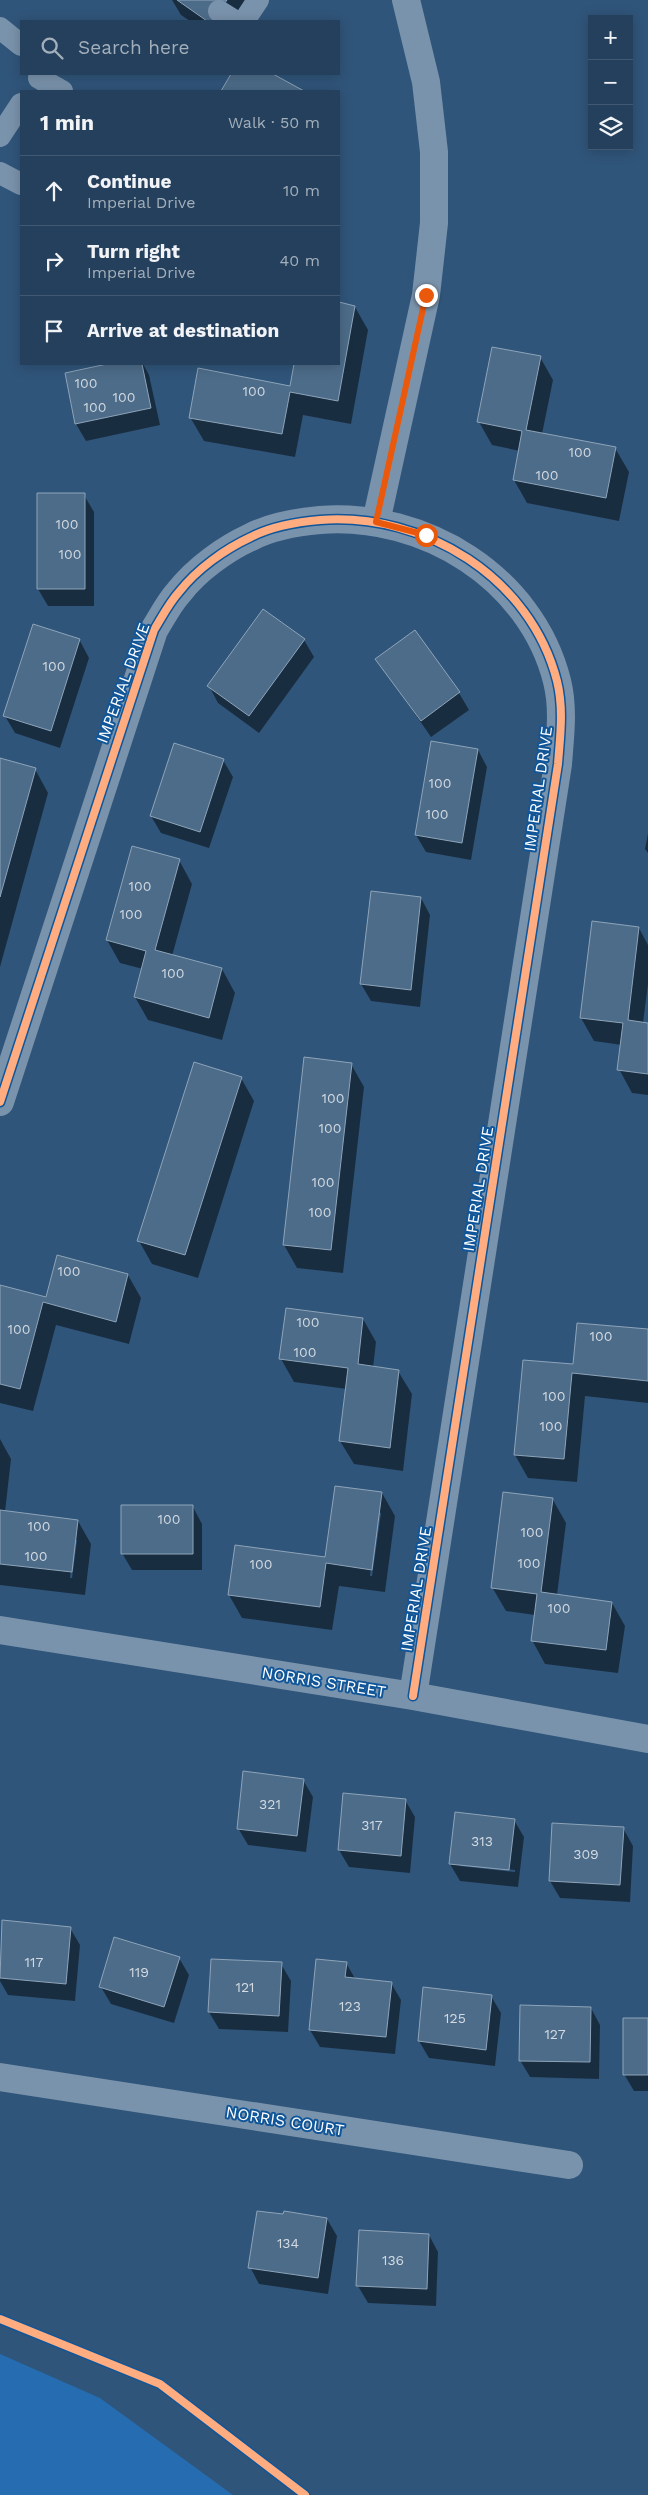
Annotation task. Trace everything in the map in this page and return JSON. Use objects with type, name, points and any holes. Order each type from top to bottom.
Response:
[{"type":"street","points":[[376,522],[426,295],[434,224],[434,152],[426,82],[406,0]]},
{"type":"street","name":"IMPERIAL DRIVE","points":[[0,1102],[154,630],[179,591],[212,560],[251,536],[295,522],[341,518],[376,522],[426,535],[462,554],[495,579],[522,609],[544,643],[558,682],[562,724],[558,764],[414,1696]]},
{"type":"street","name":"NORRIS STREET","points":[[0,1630],[414,1696],[648,1739]]},
{"type":"street","name":"NORRIS COURT","points":[[0,2077],[569,2165]]},
{"type":"lane","points":[[245,20],[258,0]]},
{"type":"lane","points":[[0,28],[20,43]]},
{"type":"lane","points":[[37,81],[60,90]]},
{"type":"lane","points":[[0,136],[20,106]]},
{"type":"lane","points":[[0,173],[20,183]]},
{"type":"shaded area","points":[[0,2354],[100,2398],[233,2495],[0,2495]]},
{"type":"building","points":[[177,0],[227,0],[213,20],[206,20]]},
{"type":"building","points":[[230,75],[275,75],[302,90],[222,90]]},
{"type":"building","points":[[340,302],[355,306],[338,401],[290,392],[282,434],[189,418],[198,368],[290,386],[294,365],[340,365]]},
{"type":"building","points":[[492,347],[541,356],[526,430],[616,447],[606,498],[513,480],[522,431],[477,422]]},
{"type":"building","points":[[102,365],[142,365],[151,408],[75,424],[65,373]]},
{"type":"building","points":[[37,493],[85,493],[85,589],[37,589]]},
{"type":"building","points":[[263,609],[305,639],[249,716],[207,686]]},
{"type":"building","points":[[33,624],[80,639],[51,731],[3,716]]},
{"type":"building","points":[[415,630],[460,692],[421,721],[375,659]]},
{"type":"building","points":[[431,741],[478,749],[462,843],[415,835]]},
{"type":"building","points":[[174,743],[224,759],[200,832],[150,816]]},
{"type":"building","points":[[0,758],[36,768],[0,897]]},
{"type":"building","points":[[132,846],[180,859],[155,950],[222,968],[209,1018],[134,997],[146,951],[106,940]]},
{"type":"building","points":[[371,891],[421,897],[411,990],[360,984]]},
{"type":"building","points":[[592,921],[639,927],[628,1020],[648,1023],[648,1074],[617,1070],[623,1023],[580,1018]]},
{"type":"building","points":[[304,1057],[352,1063],[331,1250],[283,1245]]},
{"type":"building","points":[[194,1062],[242,1077],[185,1255],[137,1241]]},
{"type":"building","points":[[57,1255],[128,1274],[116,1322],[43,1302],[20,1389],[0,1384],[0,1285],[46,1297]]},
{"type":"building","points":[[286,1308],[363,1318],[358,1364],[399,1370],[390,1448],[339,1441],[348,1368],[279,1359]]},
{"type":"building","points":[[577,1323],[648,1329],[648,1381],[572,1373],[564,1459],[514,1455],[523,1360],[573,1364]]},
{"type":"building","points":[[335,1486],[382,1492],[372,1570],[326,1563],[320,1607],[228,1595],[235,1545],[325,1557]]},
{"type":"building","points":[[503,1492],[553,1498],[541,1592],[612,1602],[606,1650],[531,1641],[537,1594],[491,1588]]},
{"type":"building","points":[[121,1505],[193,1505],[193,1554],[121,1554]]},
{"type":"building","points":[[0,1510],[78,1520],[72,1572],[0,1564]]},
{"type":"building","points":[[243,1771],[304,1779],[297,1836],[237,1829]]},
{"type":"building","points":[[343,1793],[406,1799],[401,1856],[338,1850]]},
{"type":"building","points":[[455,1812],[515,1819],[509,1870],[449,1864]]},
{"type":"building","points":[[552,1823],[624,1827],[620,1885],[549,1881]]},
{"type":"building","points":[[2,1920],[71,1927],[66,1984],[0,1978]]},
{"type":"building","points":[[114,1937],[180,1957],[164,2007],[99,1987]]},
{"type":"building","points":[[211,1959],[282,1962],[279,2016],[208,2012]]},
{"type":"building","points":[[316,1959],[347,1962],[345,1977],[392,1982],[386,2037],[309,2030]]},
{"type":"building","points":[[423,1987],[492,1995],[486,2050],[418,2041]]},
{"type":"building","points":[[520,2005],[591,2007],[590,2062],[519,2061]]},
{"type":"building","points":[[623,2018],[648,2018],[648,2075],[623,2075]]},
{"type":"building","points":[[257,2211],[283,2214],[284,2211],[327,2218],[318,2278],[248,2268]]},
{"type":"building","points":[[359,2230],[429,2234],[427,2289],[356,2286]]},
{"type":"cycle path","points":[[0,1102],[154,630],[172,601],[194,575],[231,547],[267,530],[285,525],[320,520],[359,520],[398,527],[434,540],[468,559],[498,583],[524,611],[544,644],[559,691],[561,712],[560,744],[413,1696]]},
{"type":"cycle path","points":[[0,2319],[160,2384],[305,2495]]},
{"type":"route","points":[[426,295],[384,477],[376,522],[426,535]]}]
